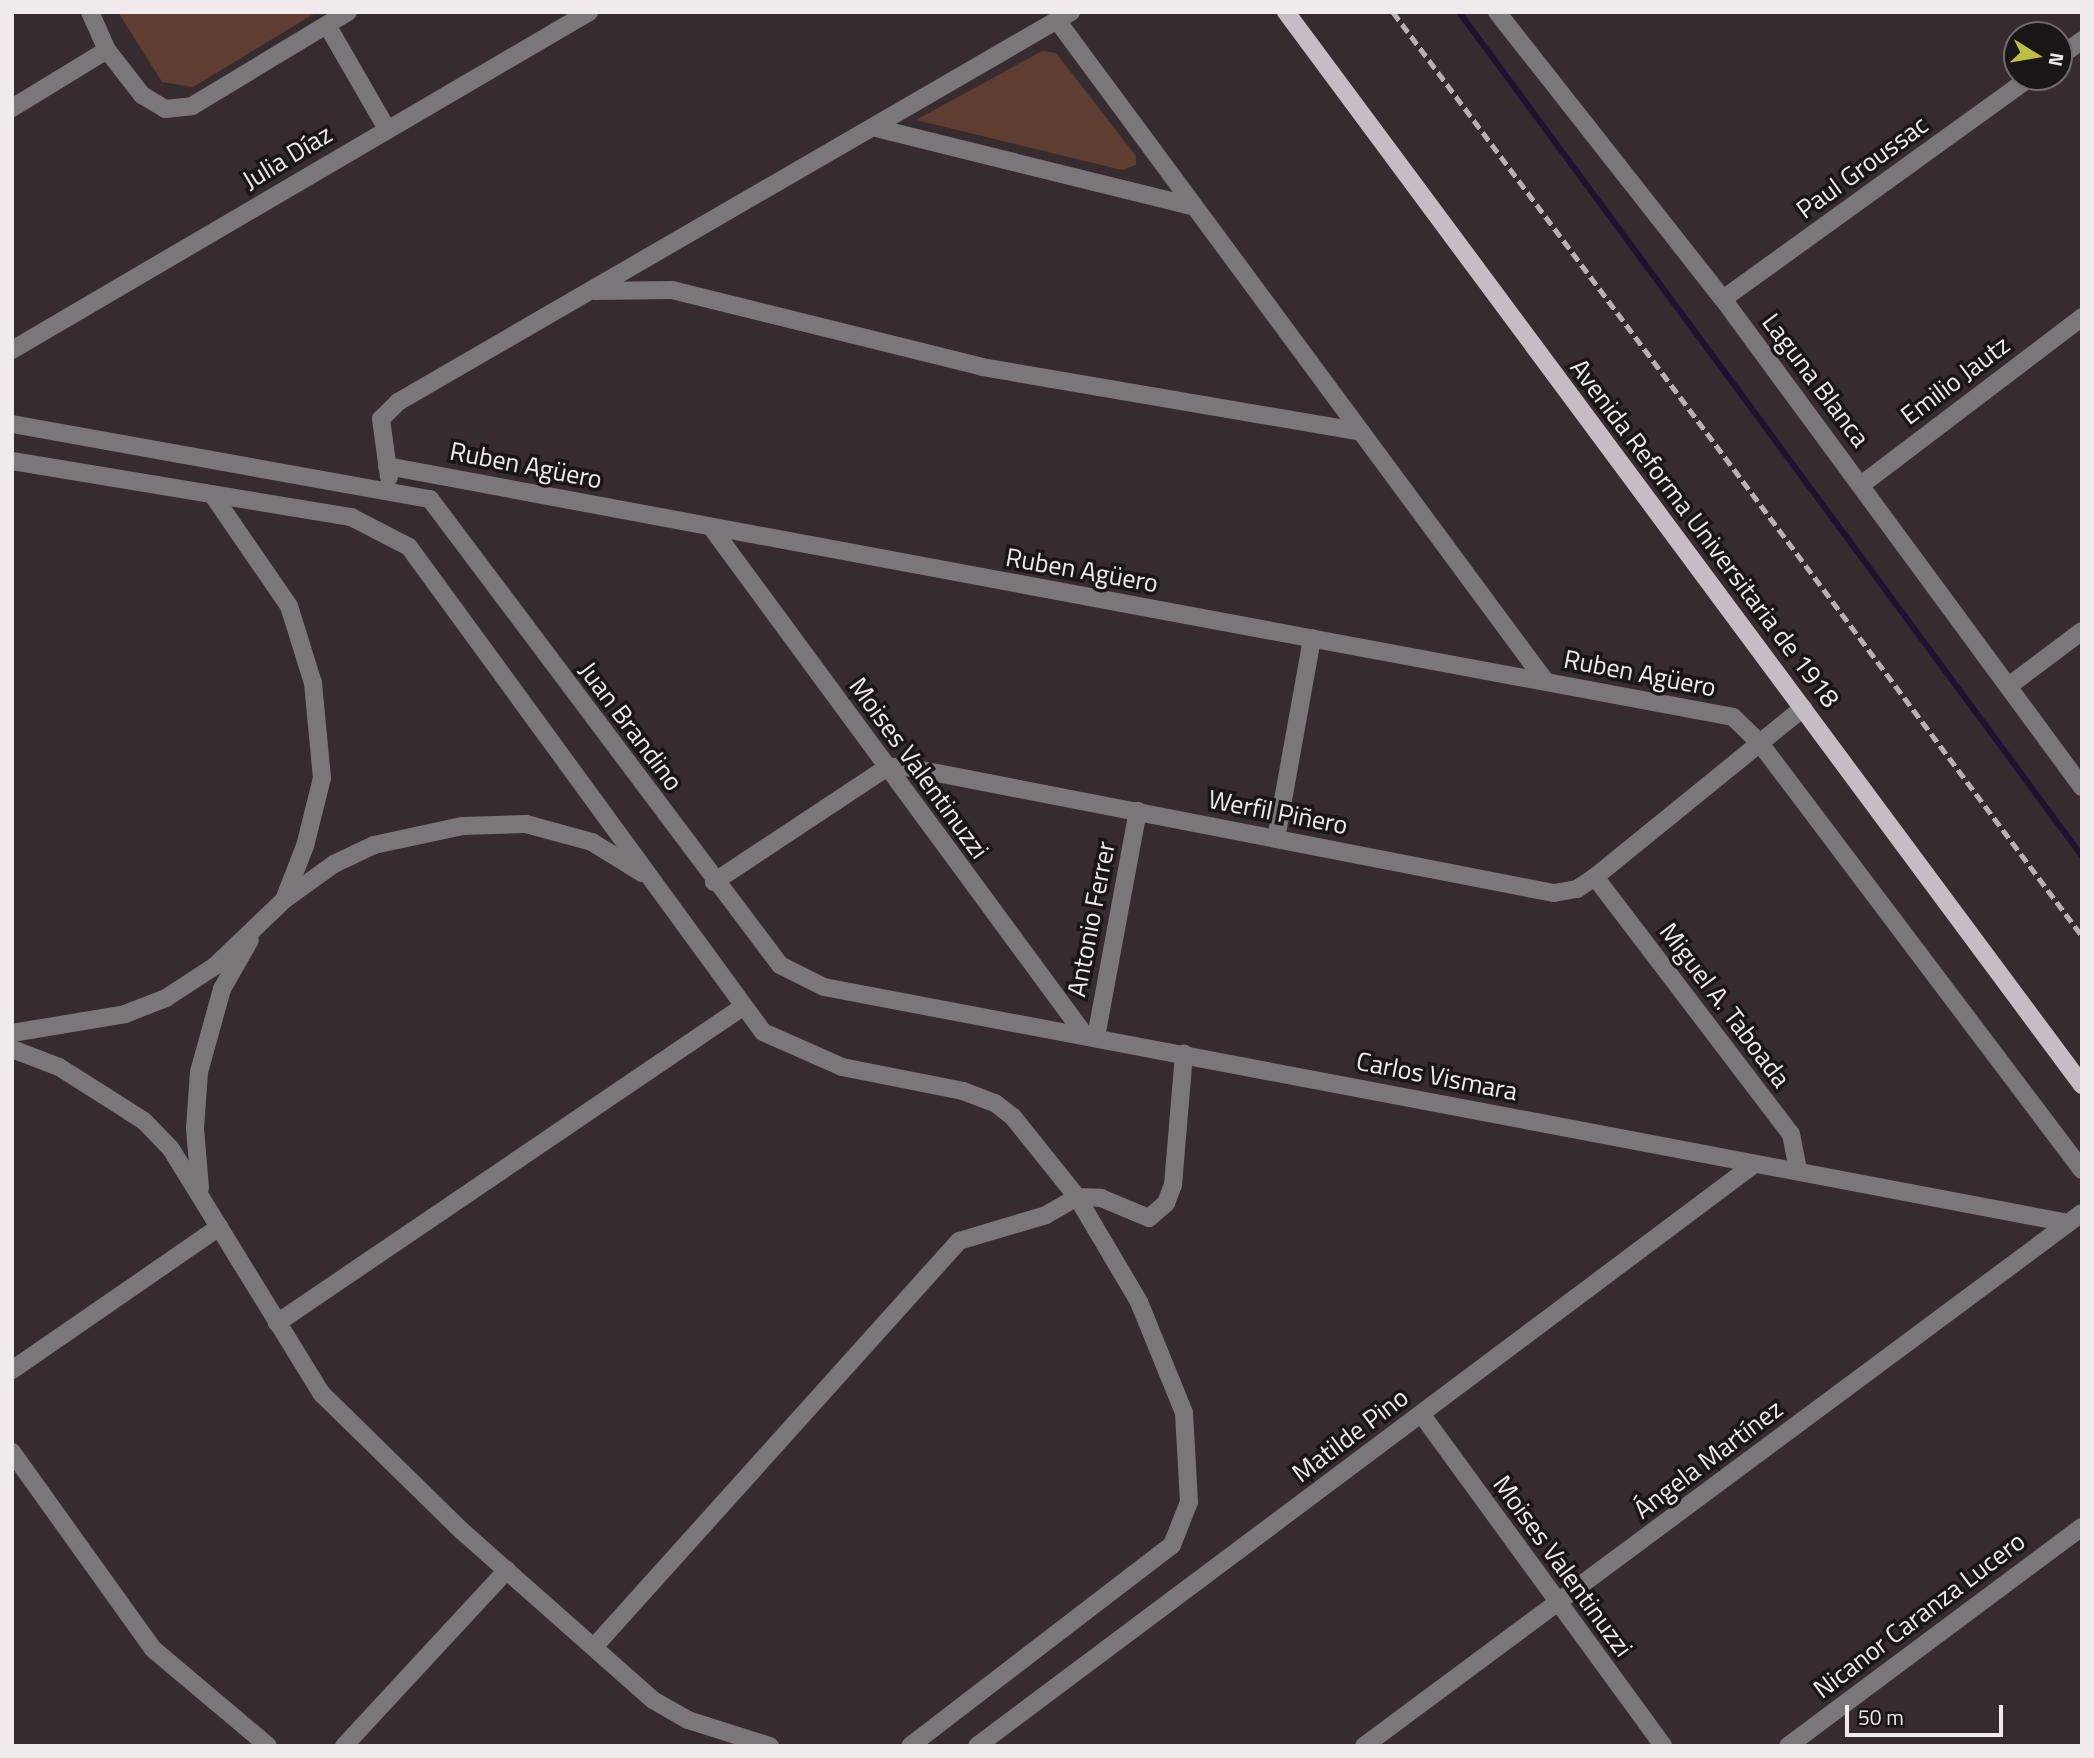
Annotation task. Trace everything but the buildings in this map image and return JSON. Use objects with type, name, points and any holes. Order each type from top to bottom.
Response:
[{"type":"main road","name":"Avenida Reforma Universitaria de 1918","points":[[1286,12],[2082,1085]]},
{"type":"street","points":[[90,12],[107,50],[142,96],[165,109],[192,106],[348,12]]},
{"type":"street","name":"Julia Díaz","points":[[12,350],[589,12]]},
{"type":"street","name":"Laguna Blanca","points":[[1497,12],[1723,299],[2010,685],[2082,788]]},
{"type":"street","points":[[391,493],[381,419],[398,402],[1065,18],[1192,206],[1546,682]]},
{"type":"street","points":[[327,25],[387,128]]},
{"type":"street","points":[[12,108],[107,50]]},
{"type":"street","name":"Paul Groussac","points":[[1723,299],[2012,91]]},
{"type":"street","points":[[876,128],[1192,206]]},
{"type":"street","points":[[595,291],[672,290],[982,367],[1361,432]]},
{"type":"street","name":"Emilio Jautz","points":[[1861,485],[2082,317]]},
{"type":"street","name":"Ruben Agüero","points":[[12,424],[430,499]]},
{"type":"street","points":[[12,461],[351,517],[409,547],[764,1032],[800,1052],[842,1067],[963,1091],[995,1103],[1013,1117],[1077,1197],[1139,1302],[1184,1413],[1189,1502],[1172,1545],[909,1745]]},
{"type":"street","name":"Ruben Agüero","points":[[387,466],[714,531],[1312,638],[1733,717],[1759,742]]},
{"type":"street","points":[[212,494],[289,606],[313,683],[322,778],[305,846],[284,900]]},
{"type":"street","name":"Juan Brandino","points":[[430,499],[714,882],[780,965],[798,977]]},
{"type":"street","name":"Moises Valentinuzzi","points":[[714,531],[886,769],[1090,1036]]},
{"type":"street","points":[[2010,685],[2082,631]]},
{"type":"street","points":[[1276,839],[1312,638]]},
{"type":"street","name":"Werfil Piñero","points":[[886,769],[901,766],[1555,893],[1577,889],[1595,877],[1803,708]]},
{"type":"street","points":[[1759,742],[2082,1170]]},
{"type":"street","points":[[2063,759],[2082,761]]},
{"type":"street","points":[[714,882],[886,769]]},
{"type":"street","name":"Antonio Ferrer","points":[[1090,1036],[1138,811]]},
{"type":"street","points":[[12,1032],[125,1014],[166,998],[215,966],[284,900],[334,864],[374,845],[463,826],[526,824],[579,838],[651,878]]},
{"type":"street","name":"Miguel A. Taboada","points":[[1595,877],[1791,1134],[1798,1171]]},
{"type":"street","points":[[201,1195],[195,1128],[200,1072],[222,989],[261,922]]},
{"type":"street","name":"Carlos Vismara","points":[[798,977],[824,987],[1184,1053],[1754,1165],[2075,1218]]},
{"type":"street","points":[[277,1323],[744,1006]]},
{"type":"street","points":[[12,1049],[59,1067],[144,1121],[201,1195],[322,1394],[360,1436],[653,1700],[688,1720],[770,1746]]},
{"type":"street","points":[[594,1647],[959,1241],[1046,1215],[1077,1197],[1101,1198],[1149,1218],[1166,1203],[1173,1185],[1184,1053]]},
{"type":"street","name":"Matilde Pino","points":[[977,1746],[1754,1165]]},
{"type":"street","name":"Ángela Martínez","points":[[1364,1746],[2075,1218]]},
{"type":"street","points":[[12,1370],[219,1227]]},
{"type":"street","name":"Moises Valentinuzzi","points":[[1422,1415],[1557,1605],[1663,1746]]},
{"type":"street","points":[[12,1452],[153,1649],[268,1746]]},
{"type":"street","name":"Nicanor Caranza Lucero","points":[[1788,1746],[2082,1527]]},
{"type":"street","points":[[344,1746],[507,1570]]},
{"type":"shaded area","points":[[118,12],[317,12],[193,87],[162,82]]},
{"type":"shaded area","points":[[1042,51],[1056,53],[1136,156],[1136,165],[1122,170],[916,120]]},
{"type":"waterway","points":[[1459,12],[2082,856]]},
{"type":"railway","points":[[1393,12],[2082,936]]}]
